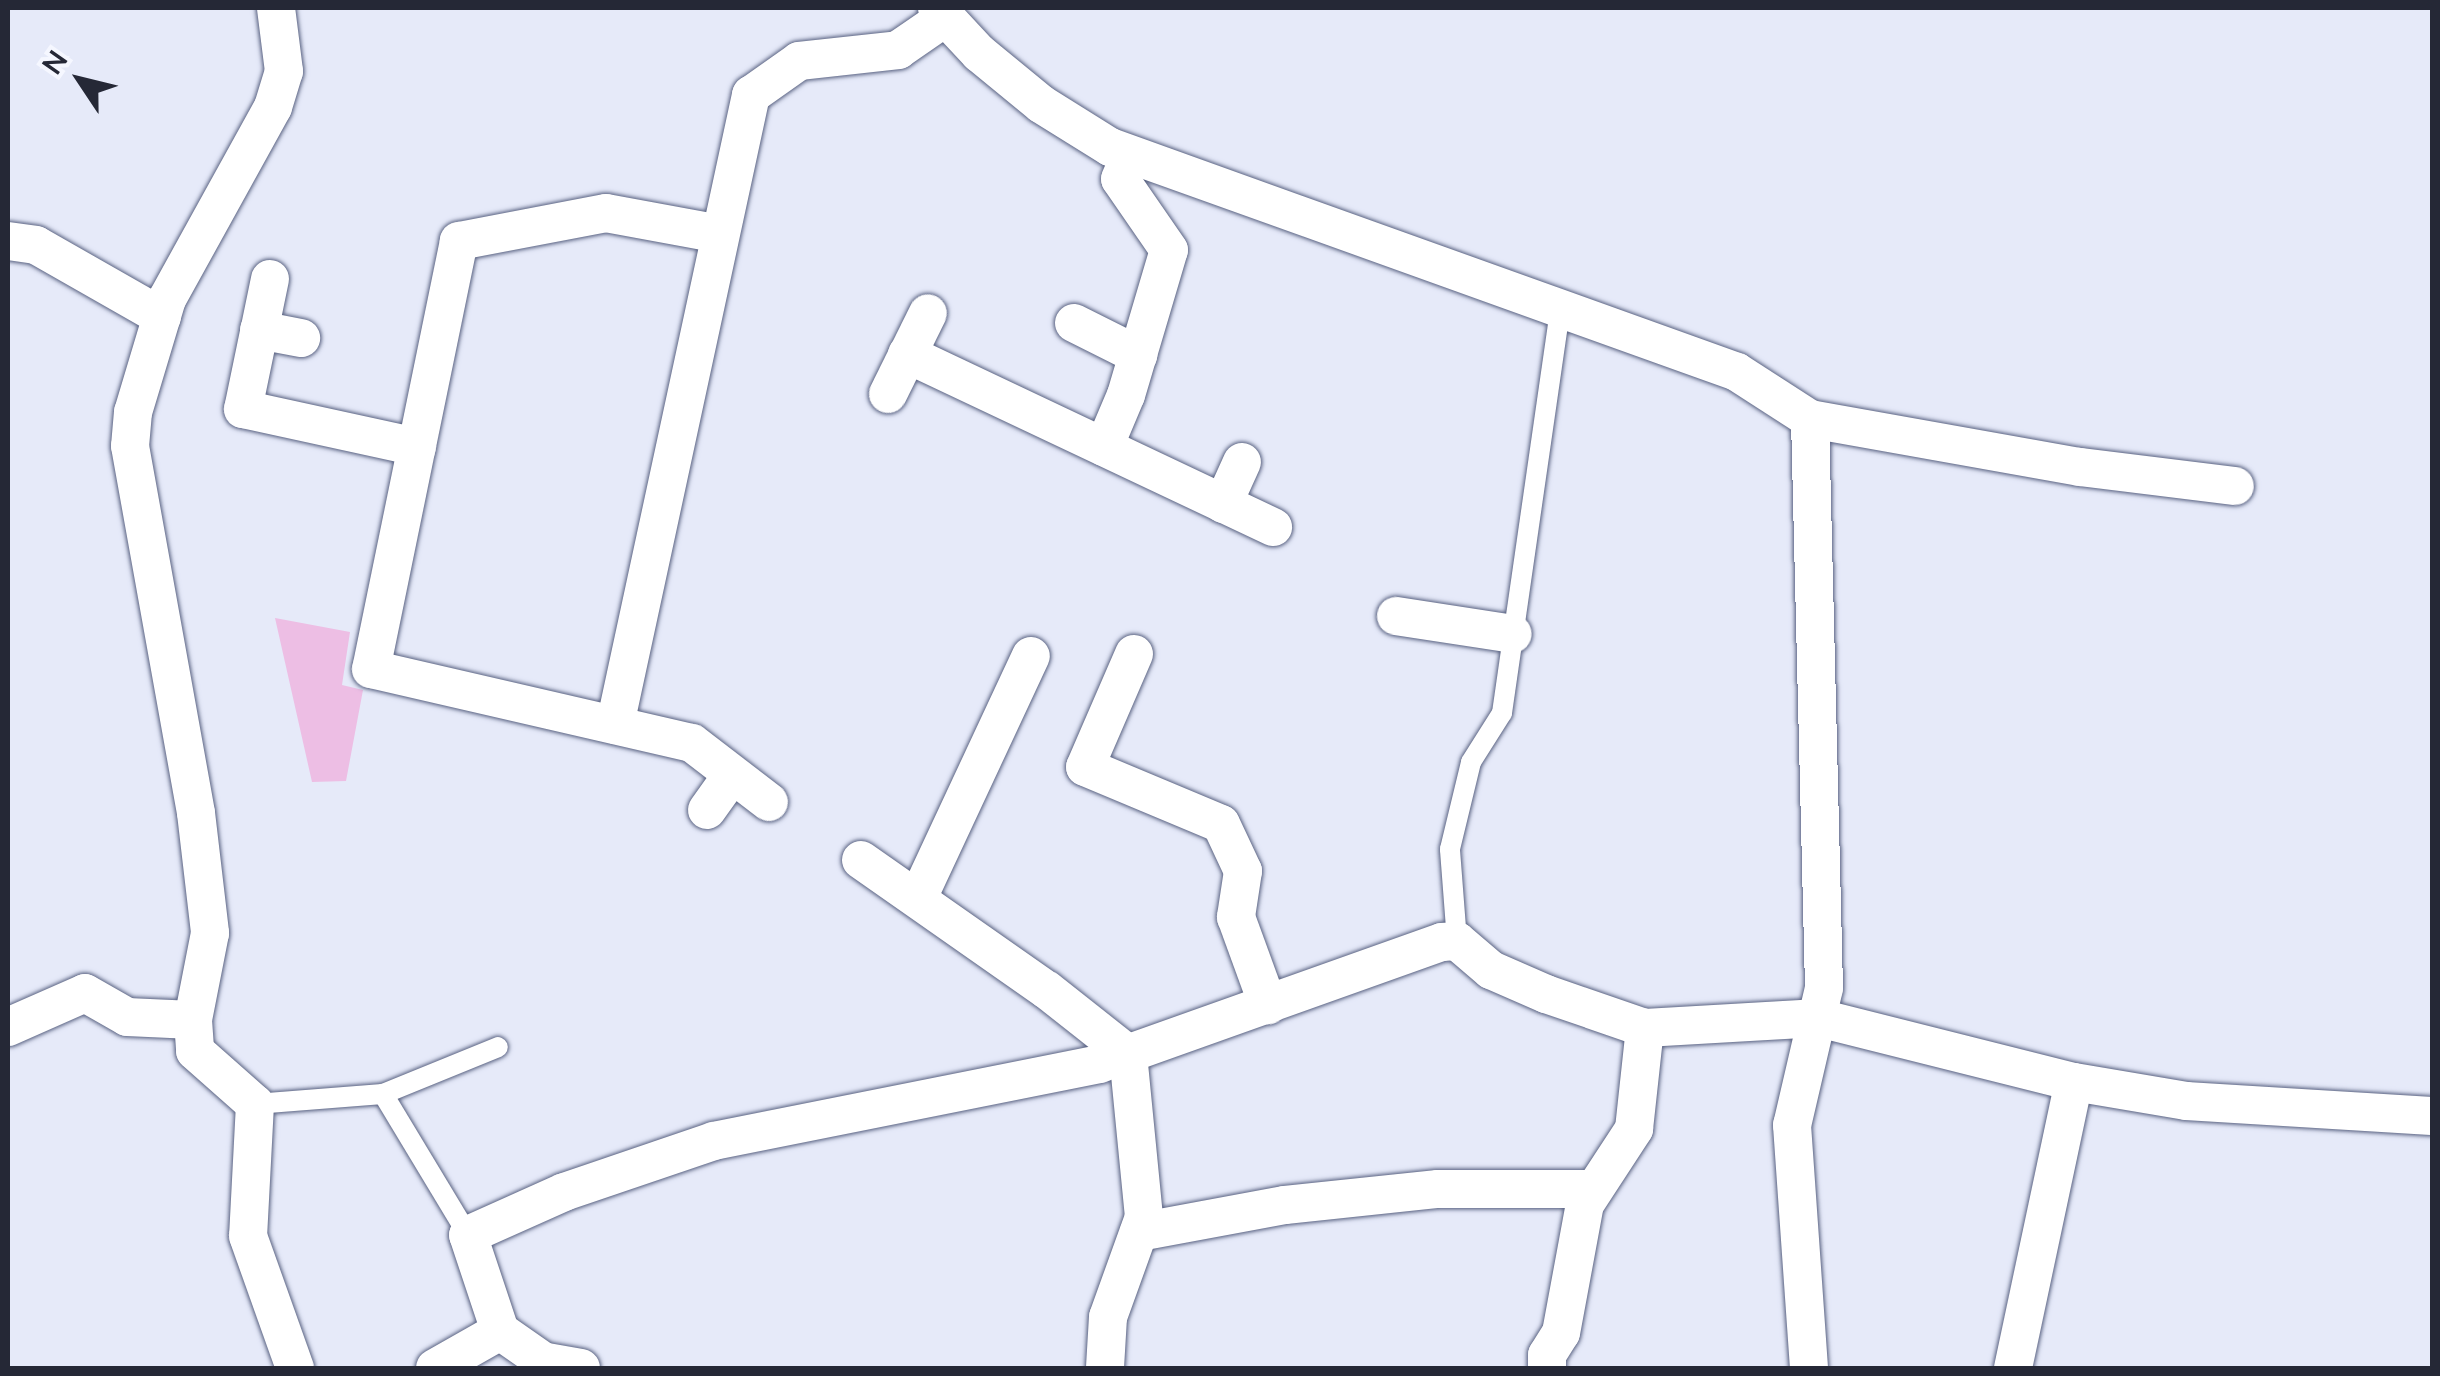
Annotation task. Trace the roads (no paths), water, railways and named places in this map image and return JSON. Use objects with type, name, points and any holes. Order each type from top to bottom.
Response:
[{"type":"street","points":[[276,8],[284,71],[273,107],[162,317],[133,412],[130,446],[196,812],[210,934],[193,1020],[195,1052],[255,1104],[248,1236],[295,1368]]},
{"type":"street","points":[[616,725],[751,95],[800,61],[898,50],[942,12],[979,53],[1041,104],[1110,147],[1737,372],[1810,420],[2080,468],[2235,486]]},
{"type":"street","points":[[1104,447],[1138,355],[1169,250],[1120,179],[1130,154]]},
{"type":"street","points":[[720,234],[606,212],[459,241],[371,669],[692,743],[769,802]]},
{"type":"street","points":[[8,241],[36,245],[162,317]]},
{"type":"street","points":[[270,279],[243,410],[417,446]]},
{"type":"street","points":[[888,394],[928,313]]},
{"type":"street","points":[[1074,323],[1138,355]]},
{"type":"street","points":[[260,330],[301,338]]},
{"type":"street","points":[[907,354],[1273,527]]},
{"type":"street","points":[[1809,1368],[1792,1125],[1824,988],[1810,420]]},
{"type":"street","points":[[1223,504],[1242,462]]},
{"type":"street","points":[[1396,616],[1513,634]]},
{"type":"street","points":[[1134,654],[1085,767],[1221,824],[1243,871],[1236,917],[1268,1005]]},
{"type":"street","points":[[918,898],[1031,656]]},
{"type":"street","points":[[708,810],[732,775]]},
{"type":"street","points":[[861,860],[1128,1054],[1144,1217],[1108,1317],[1105,1368]]},
{"type":"street","points":[[581,1368],[543,1360],[500,1331],[468,1235],[564,1192],[714,1141],[1100,1064],[1442,942],[1456,941],[1491,970],[1546,994],[1645,1028],[1819,1018],[2074,1082],[2186,1101],[2432,1116]]},
{"type":"street","points":[[8,1027],[85,993],[127,1017],[193,1020]]},
{"type":"street","points":[[1546,1368],[1547,1355],[1561,1333],[1585,1204],[1634,1128],[1645,1028]]},
{"type":"street","points":[[2013,1368],[2074,1082]]},
{"type":"street","points":[[1139,1232],[1286,1205],[1438,1188],[1594,1190]]},
{"type":"street","points":[[435,1368],[500,1331]]},
{"type":"lane","points":[[1456,941],[1450,849],[1471,762],[1502,713],[1560,311]]},
{"type":"lane","points":[[255,1104],[383,1094],[498,1047]]},
{"type":"lane","points":[[383,1094],[468,1235]]}]
